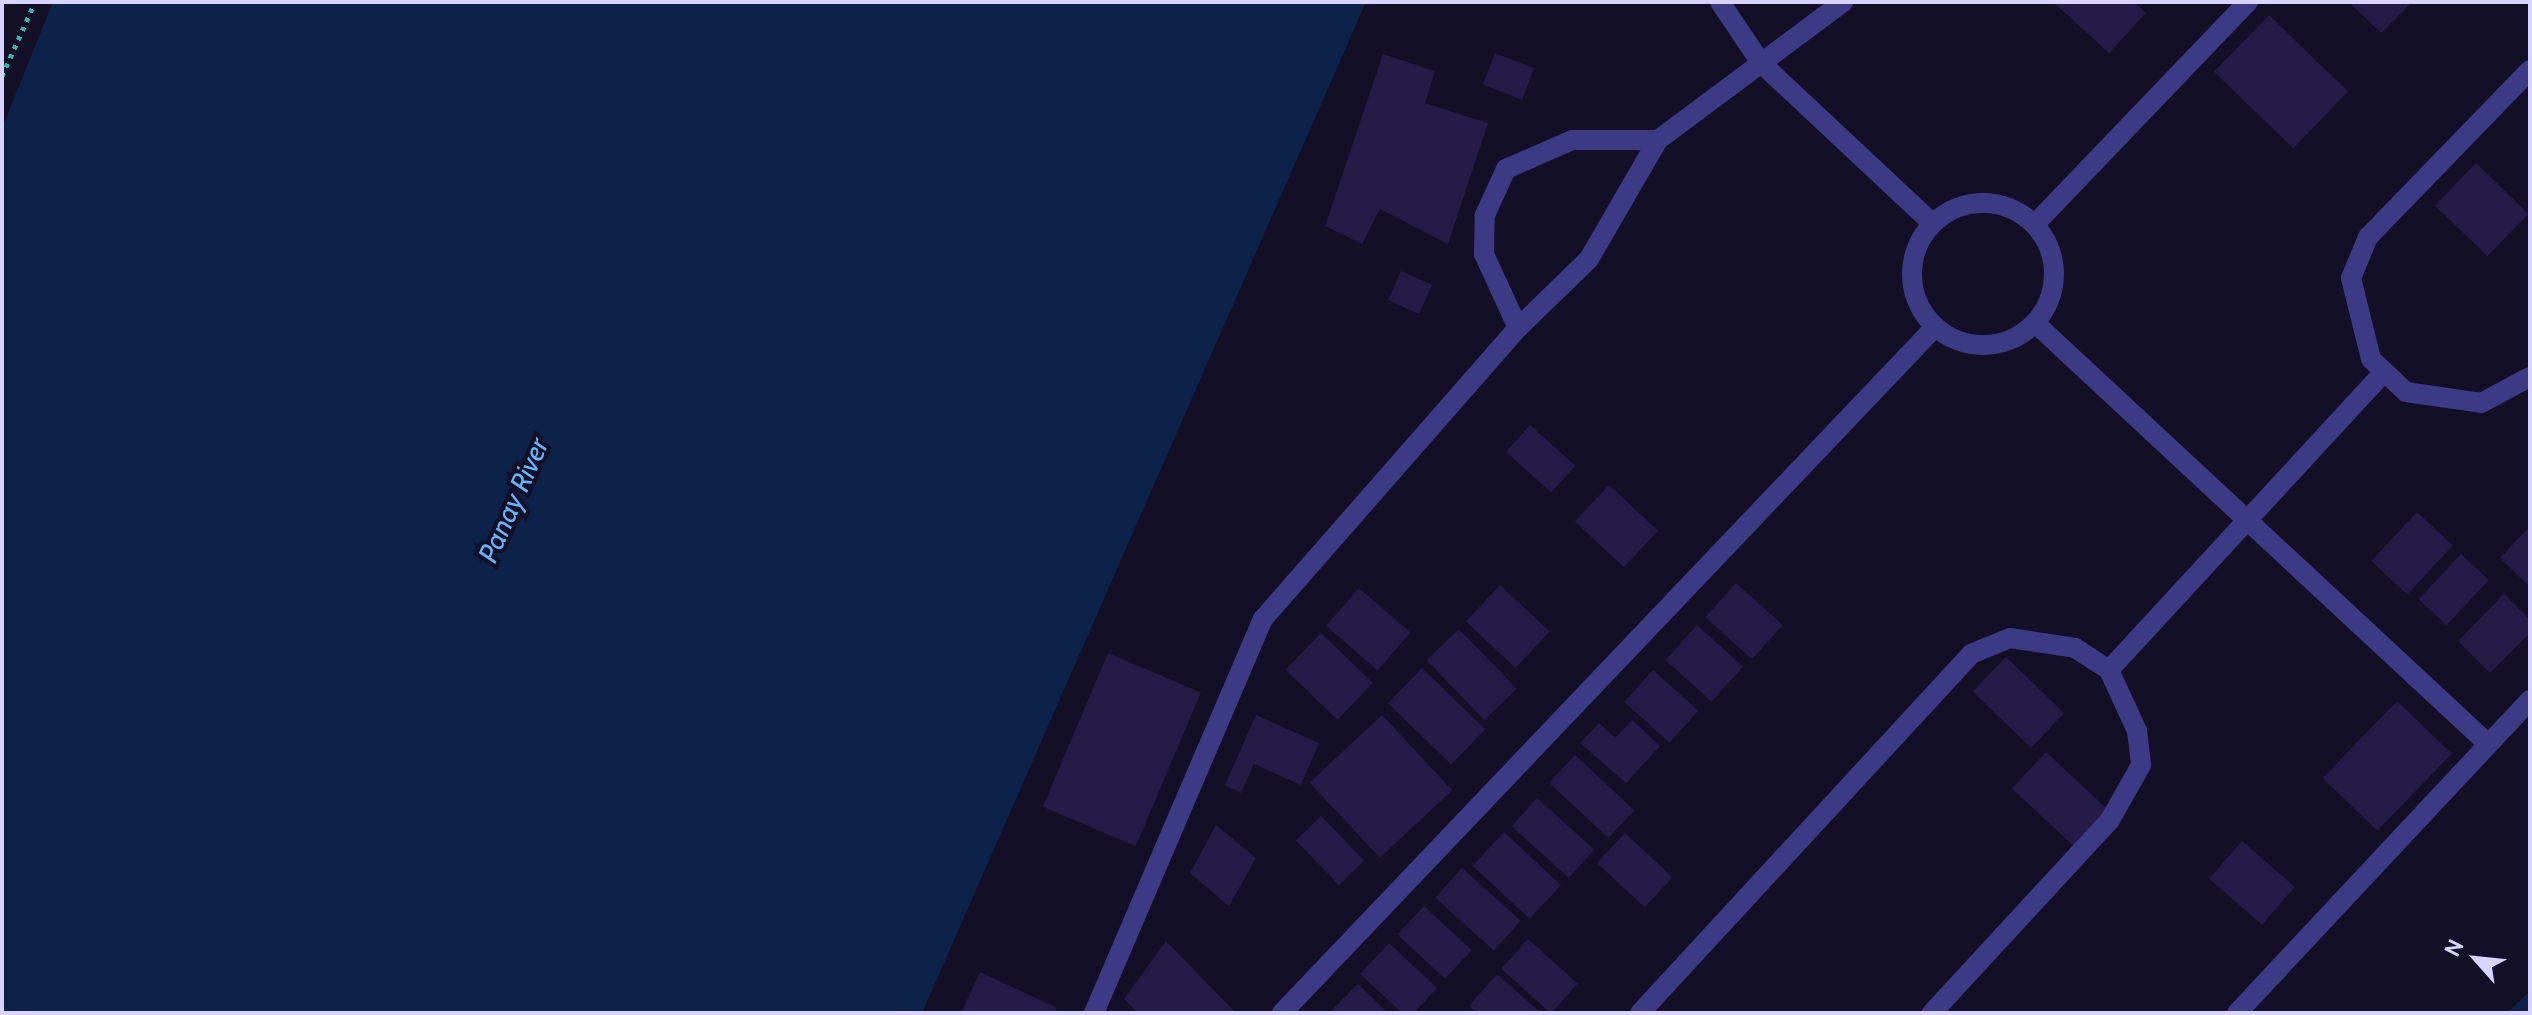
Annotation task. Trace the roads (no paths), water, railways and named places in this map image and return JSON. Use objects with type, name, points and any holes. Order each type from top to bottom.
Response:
[{"type":"street","points":[[1720,2],[1761,63],[1932,223]]},
{"type":"street","points":[[1094,1013],[1263,619],[1518,328],[1589,259],[1658,140],[1843,2]]},
{"type":"street","points":[[2035,224],[2248,2]]},
{"type":"street","points":[[2530,70],[2368,237],[2351,278],[2355,317],[2371,359],[2406,392],[2442,402],[2481,403],[2530,377]]},
{"type":"street","points":[[1518,328],[1484,254],[1485,215],[1506,169],[1572,140],[1658,140]]},
{"type":"street","points":[[1972,203],[1995,203],[2035,224],[2054,262],[2051,294],[2035,323],[1997,344],[1964,342],[1935,327],[1921,309],[1912,264],[1932,223],[1972,203]]},
{"type":"street","points":[[2035,323],[2248,527],[2488,744]]},
{"type":"street","points":[[1282,1013],[1935,327]]},
{"type":"street","points":[[2109,670],[2248,527],[2384,372]]},
{"type":"street","points":[[1640,1013],[1971,654],[2010,638],[2045,638],[2109,670],[2137,731],[2141,765],[2110,820],[1932,1013]]},
{"type":"street","points":[[2237,1013],[2530,700]]},
{"type":"water","name":"Panay River","points":[[53,2],[1366,2],[922,1013],[2,1013],[2,128]]},
{"type":"water","points":[[2530,991],[2530,1013],[2507,1013]]}]
